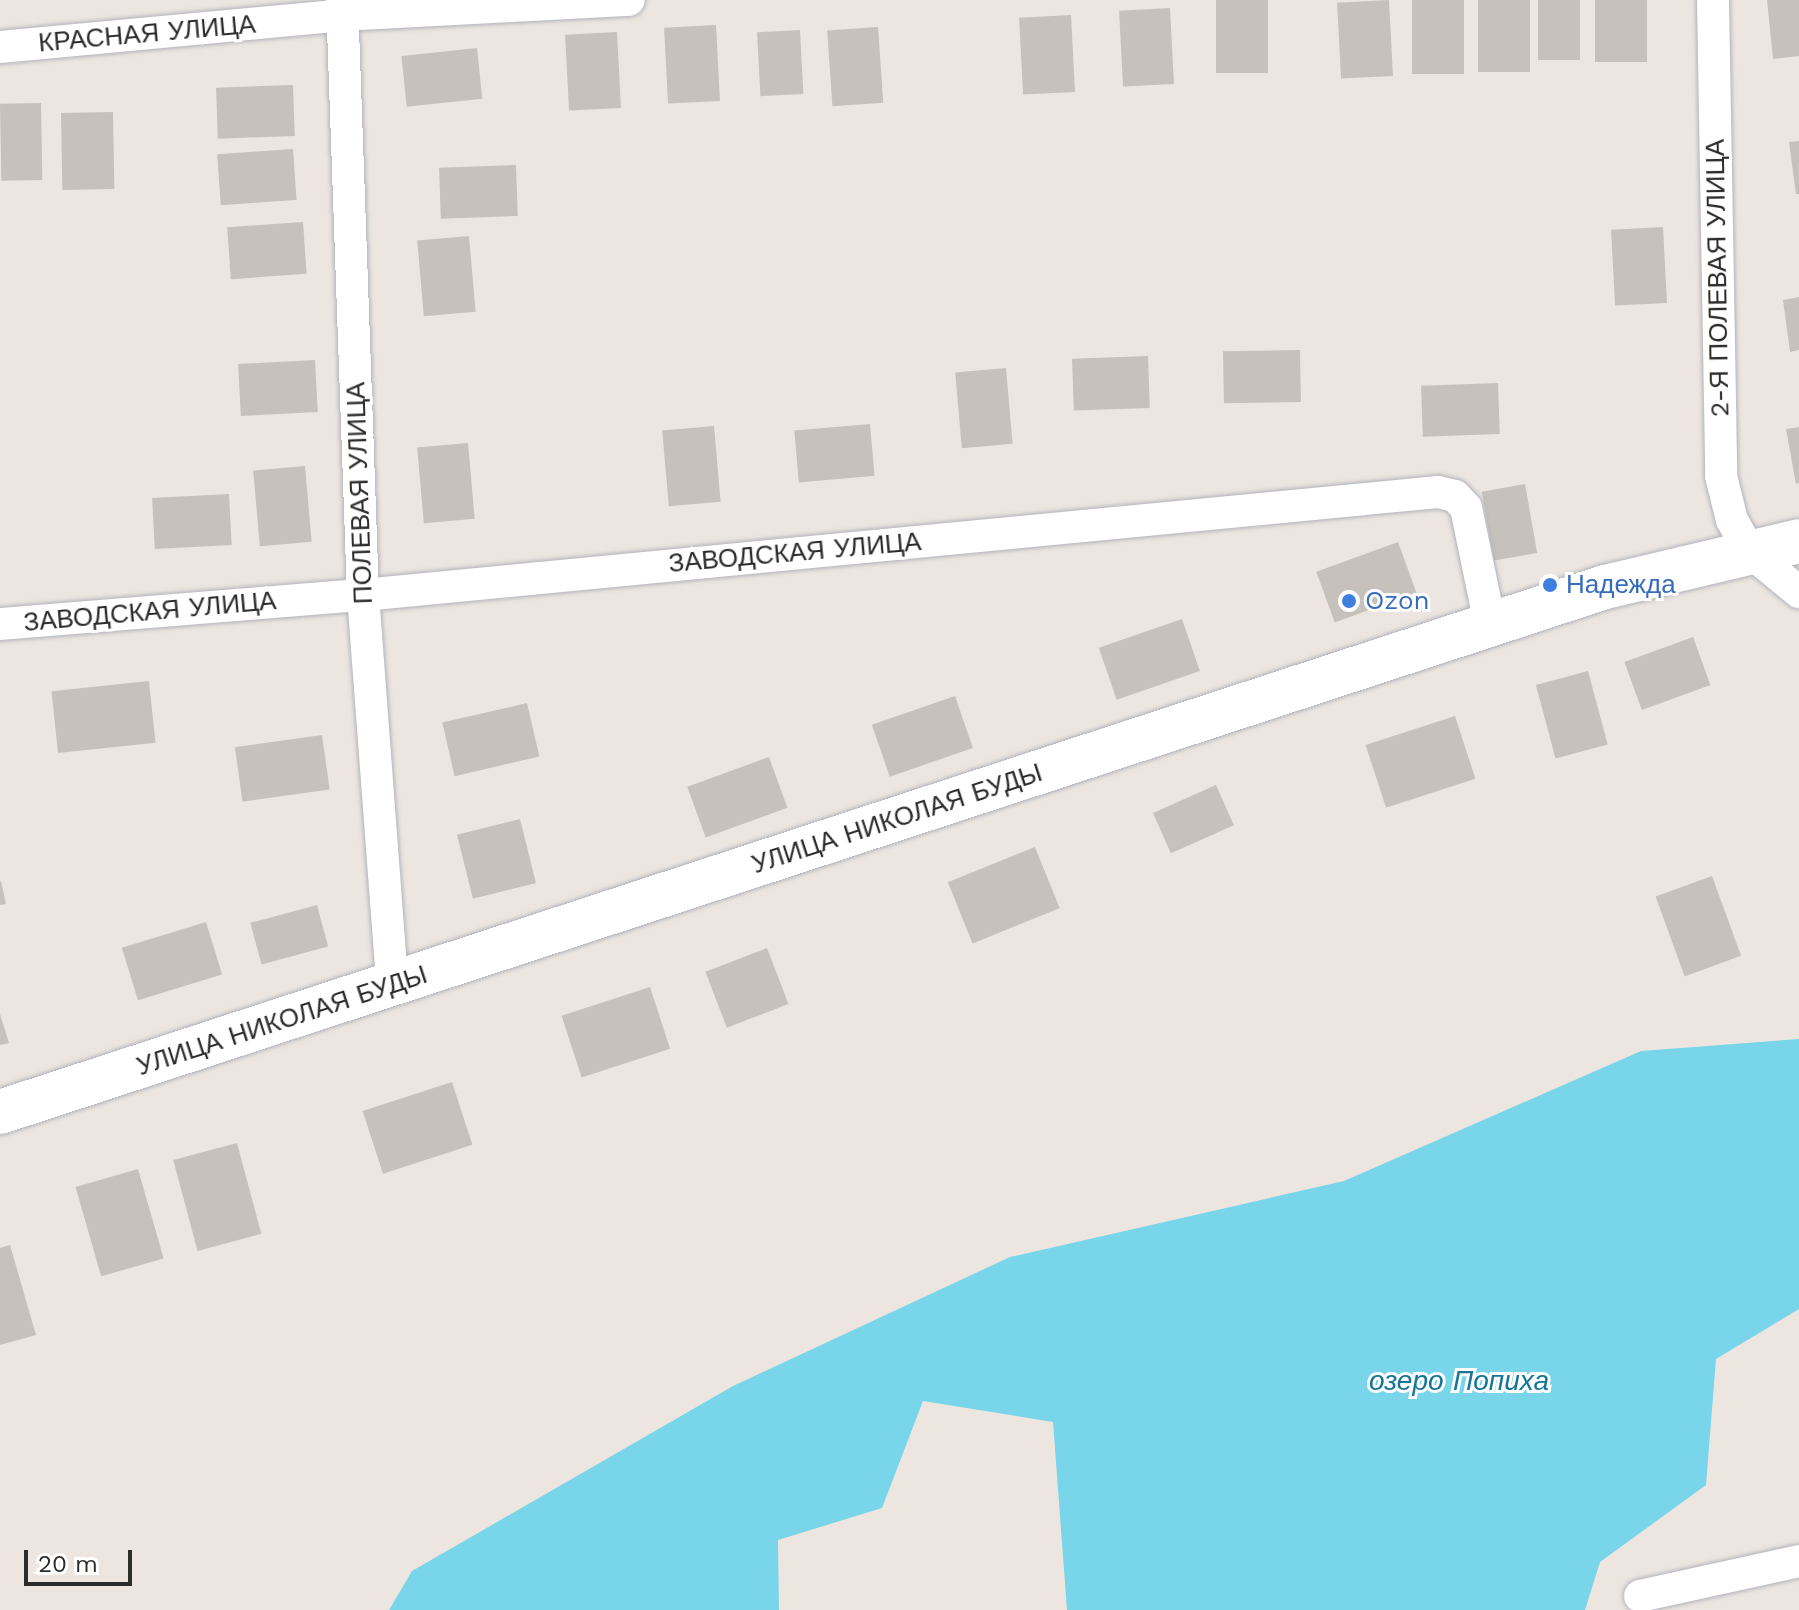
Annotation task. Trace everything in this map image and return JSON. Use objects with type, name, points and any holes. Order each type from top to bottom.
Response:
[{"type":"street","name":"КРАСНАЯ УЛИЦА","points":[[0,47],[342,8],[629,0]]},
{"type":"street","name":"2-Я ПОЛЕВАЯ УЛИЦА","points":[[1713,0],[1721,476],[1732,520],[1749,551]]},
{"type":"street","name":"ПОЛЕВАЯ УЛИЦА","points":[[342,8],[363,595],[392,985]]},
{"type":"street","name":"ЗАВОДСКАЯ УЛИЦА","points":[[0,624],[363,595],[1438,492],[1455,496],[1466,508],[1490,624]]},
{"type":"street","name":"УЛИЦА НИКОЛАЯ БУДЫ","points":[[0,1112],[1605,587],[1799,541]]},
{"type":"street","points":[[1749,551],[1799,592]]},
{"type":"street","points":[[1640,1596],[1799,1561]]},
{"type":"water","name":"озеро Попиха","points":[[1799,1039],[1799,1309],[1716,1359],[1706,1485],[1600,1562],[1585,1610],[1067,1610],[1053,1422],[923,1401],[882,1508],[778,1540],[779,1610],[389,1610],[412,1571],[733,1386],[1010,1257],[1344,1181],[1641,1051]]},
{"type":"building","points":[[1216,0],[1268,0],[1268,73],[1216,73]]},
{"type":"building","points":[[1389,0],[1393,76],[1341,79],[1337,3]]},
{"type":"building","points":[[1412,0],[1464,0],[1464,74],[1412,74]]},
{"type":"building","points":[[1478,0],[1530,0],[1530,72],[1478,72]]},
{"type":"building","points":[[1538,0],[1580,0],[1580,60],[1538,60]]},
{"type":"building","points":[[1595,0],[1647,0],[1647,62],[1595,62]]},
{"type":"building","points":[[1767,0],[1799,0],[1799,56],[1773,59]]},
{"type":"building","points":[[1170,8],[1174,84],[1123,87],[1119,11]]},
{"type":"building","points":[[1071,15],[1075,92],[1023,95],[1019,18]]},
{"type":"building","points":[[716,25],[720,101],[668,104],[664,28]]},
{"type":"building","points":[[878,27],[883,103],[832,106],[827,31]]},
{"type":"building","points":[[800,30],[803,94],[760,96],[757,32]]},
{"type":"building","points":[[617,32],[621,108],[569,111],[565,35]]},
{"type":"building","points":[[477,48],[482,99],[407,107],[401,56]]},
{"type":"building","points":[[293,85],[295,136],[218,139],[216,88]]},
{"type":"building","points":[[41,103],[42,180],[1,181],[0,104]]},
{"type":"building","points":[[113,112],[114,189],[62,190],[61,113]]},
{"type":"building","points":[[1799,141],[1799,194],[1796,194],[1789,142]]},
{"type":"building","points":[[293,149],[297,200],[221,205],[217,154]]},
{"type":"building","points":[[516,165],[518,216],[441,219],[439,168]]},
{"type":"building","points":[[303,222],[307,274],[231,279],[227,227]]},
{"type":"building","points":[[1663,227],[1667,303],[1615,306],[1611,230]]},
{"type":"building","points":[[469,236],[476,312],[424,316],[417,241]]},
{"type":"building","points":[[1799,297],[1799,350],[1790,352],[1783,300]]},
{"type":"building","points":[[1300,350],[1301,402],[1224,403],[1223,351]]},
{"type":"building","points":[[1148,356],[1150,408],[1074,411],[1072,359]]},
{"type":"building","points":[[315,360],[318,412],[241,416],[238,364]]},
{"type":"building","points":[[1006,368],[1013,444],[962,448],[955,372]]},
{"type":"building","points":[[1498,383],[1500,434],[1423,437],[1421,386]]},
{"type":"building","points":[[870,424],[875,476],[799,482],[794,431]]},
{"type":"building","points":[[714,426],[721,502],[669,506],[662,431]]},
{"type":"building","points":[[1799,427],[1799,483],[1796,484],[1786,429]]},
{"type":"building","points":[[468,443],[475,519],[424,523],[417,447]]},
{"type":"building","points":[[305,466],[312,542],[260,546],[253,471]]},
{"type":"building","points":[[1525,484],[1537,553],[1494,561],[1482,492]]},
{"type":"building","points":[[229,494],[232,545],[155,549],[152,498]]},
{"type":"building","points":[[1398,542],[1416,593],[1335,622],[1316,572]]},
{"type":"building","points":[[1182,619],[1200,671],[1117,700],[1099,648]]},
{"type":"building","points":[[1693,637],[1710,685],[1642,710],[1624,662]]},
{"type":"building","points":[[1588,671],[1608,744],[1556,758],[1536,685]]},
{"type":"building","points":[[149,681],[155,743],[58,753],[52,691]]},
{"type":"building","points":[[955,696],[973,748],[890,777],[872,725]]},
{"type":"building","points":[[527,703],[539,757],[455,776],[442,723]]},
{"type":"building","points":[[1455,716],[1475,779],[1386,808],[1366,745]]},
{"type":"building","points":[[322,735],[330,789],[243,802],[235,747]]},
{"type":"building","points":[[769,757],[787,808],[706,837],[687,787]]},
{"type":"building","points":[[1216,785],[1234,825],[1171,853],[1153,813]]},
{"type":"building","points":[[520,819],[536,883],[473,899],[457,835]]},
{"type":"building","points":[[1035,847],[1060,908],[973,943],[948,882]]},
{"type":"building","points":[[1712,876],[1741,956],[1685,976],[1656,897]]},
{"type":"building","points":[[0,882],[6,904],[0,905]]},
{"type":"building","points":[[317,905],[328,947],[261,964],[250,923]]},
{"type":"building","points":[[206,922],[222,975],[138,1000],[122,948]]},
{"type":"building","points":[[767,948],[789,1004],[727,1028],[705,972]]},
{"type":"building","points":[[650,987],[670,1049],[582,1078],[562,1016]]},
{"type":"building","points":[[0,1014],[9,1043],[0,1045]]},
{"type":"building","points":[[452,1082],[472,1145],[383,1174],[363,1111]]},
{"type":"building","points":[[237,1143],[261,1234],[198,1251],[173,1160]]},
{"type":"building","points":[[138,1169],[164,1258],[101,1276],[76,1187]]},
{"type":"building","points":[[10,1245],[36,1335],[0,1345],[0,1248]]},
{"type":"place","name":"Надежда","points":[[1550,585]]},
{"type":"place","name":"Ozon","points":[[1349,601]]}]
